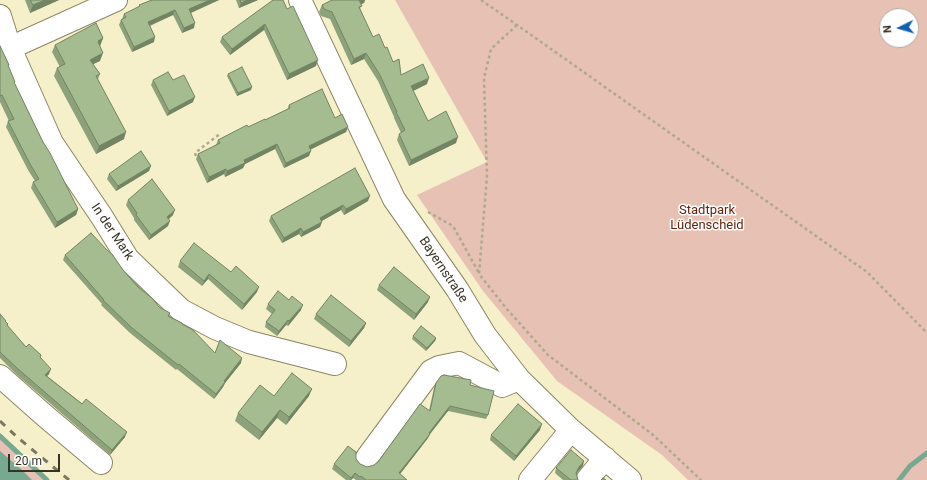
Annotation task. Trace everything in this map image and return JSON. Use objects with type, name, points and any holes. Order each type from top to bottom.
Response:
[{"type":"street","points":[[10,48],[116,0]]},
{"type":"street","name":"Bayernstraße","points":[[300,0],[341,75],[394,199],[458,289],[485,335],[519,379],[571,430],[630,480]]},
{"type":"street","name":"In der Mark","points":[[0,16],[10,48],[52,142],[128,259],[181,310],[215,328],[249,342],[336,364]]},
{"type":"street","points":[[366,459],[431,372],[439,368],[459,363],[502,386],[519,379]]},
{"type":"street","points":[[0,376],[101,463]]},
{"type":"street","points":[[530,480],[571,430]]},
{"type":"street","points":[[587,480],[605,458]]},
{"type":"path","points":[[481,0],[867,272],[927,332]]},
{"type":"path","points":[[517,25],[491,49],[484,78],[487,176],[479,274],[506,308],[548,355],[652,434],[701,480]]},
{"type":"path","points":[[196,156],[195,154],[221,133]]},
{"type":"path","points":[[211,142],[212,146]]},
{"type":"green space","name":"Stadtpark Lüdenscheid","points":[[395,0],[927,0],[927,480],[688,480],[662,455],[557,381],[483,291],[417,195],[487,162]]},
{"type":"green space","points":[[0,436],[29,463],[47,480],[0,480]]},
{"type":"shaded area","points":[[0,451],[21,469],[32,480],[0,480]]},
{"type":"building","points":[[30,0],[45,0],[33,5]]},
{"type":"building","points":[[152,0],[210,0],[189,9],[195,23],[184,28],[175,10],[148,22],[155,37],[134,47],[121,20],[126,17],[124,14],[140,6],[139,5]]},
{"type":"building","points":[[240,0],[248,0],[241,3]]},
{"type":"building","points":[[273,0],[283,0],[287,9],[293,6],[318,60],[289,74],[265,24],[232,49],[222,37]]},
{"type":"building","points":[[332,0],[359,0],[362,6],[359,7],[373,37],[379,34],[385,48],[387,47],[393,62],[399,59],[401,75],[423,64],[429,78],[411,86],[428,121],[446,111],[458,137],[411,160],[399,134],[405,130],[380,75],[366,53],[354,59],[332,12],[324,9],[322,5]]},
{"type":"building","points":[[96,23],[103,38],[98,42],[103,53],[90,60],[100,74],[96,76],[126,132],[99,146],[57,68],[65,64],[55,45]]},
{"type":"building","points":[[0,46],[9,65],[14,82],[78,209],[57,222],[33,182],[39,179],[8,121],[14,119],[2,95],[0,96]]},
{"type":"building","points":[[242,67],[252,87],[238,93],[228,74]]},
{"type":"building","points":[[168,72],[173,80],[184,75],[195,97],[169,111],[153,80]]},
{"type":"building","points":[[322,89],[335,118],[342,114],[348,127],[309,146],[311,151],[286,163],[277,144],[244,160],[245,163],[227,171],[226,169],[209,177],[198,154],[220,143],[218,140],[247,125],[248,127],[290,108],[289,105]]},
{"type":"building","points":[[141,151],[151,166],[118,186],[109,174]]},
{"type":"building","points":[[355,168],[370,196],[346,209],[343,205],[320,218],[322,222],[303,232],[301,228],[284,238],[271,216]]},
{"type":"building","points":[[152,179],[175,210],[167,217],[170,221],[151,235],[136,215],[137,213],[128,200]]},
{"type":"building","points":[[91,233],[112,254],[123,270],[138,287],[153,299],[159,307],[170,313],[168,316],[193,330],[215,353],[220,340],[242,358],[216,394],[132,328],[103,300],[65,255]]},
{"type":"building","points":[[194,243],[231,272],[236,266],[259,287],[244,304],[209,274],[204,281],[180,261]]},
{"type":"building","points":[[394,267],[430,297],[416,314],[379,285]]},
{"type":"building","points":[[278,291],[289,300],[292,296],[303,305],[279,331],[266,322],[275,310],[268,304]]},
{"type":"building","points":[[331,295],[366,323],[351,341],[316,314]]},
{"type":"building","points":[[0,314],[8,324],[7,325],[26,347],[29,344],[41,355],[40,357],[51,369],[45,375],[82,404],[86,399],[127,432],[112,450],[0,352]]},
{"type":"building","points":[[421,326],[436,338],[427,348],[413,336]]},
{"type":"building","points":[[292,373],[312,389],[289,417],[280,410],[262,432],[238,413],[260,385],[274,396]]},
{"type":"building","points":[[444,375],[471,380],[470,385],[494,391],[488,415],[450,406],[399,473],[407,480],[366,480],[355,473],[351,478],[334,464],[348,446],[356,452],[356,459],[360,464],[367,467],[378,462],[420,404],[430,411],[436,383],[441,376]]},
{"type":"building","points":[[518,404],[542,424],[516,456],[491,435]]},
{"type":"building","points":[[571,450],[584,461],[576,473],[578,480],[571,480],[556,468]]},
{"type":"waterway","points":[[0,436],[47,480]]},
{"type":"waterway","points":[[899,480],[910,466],[927,453]]},
{"type":"railway","points":[[0,421],[69,480]]}]
